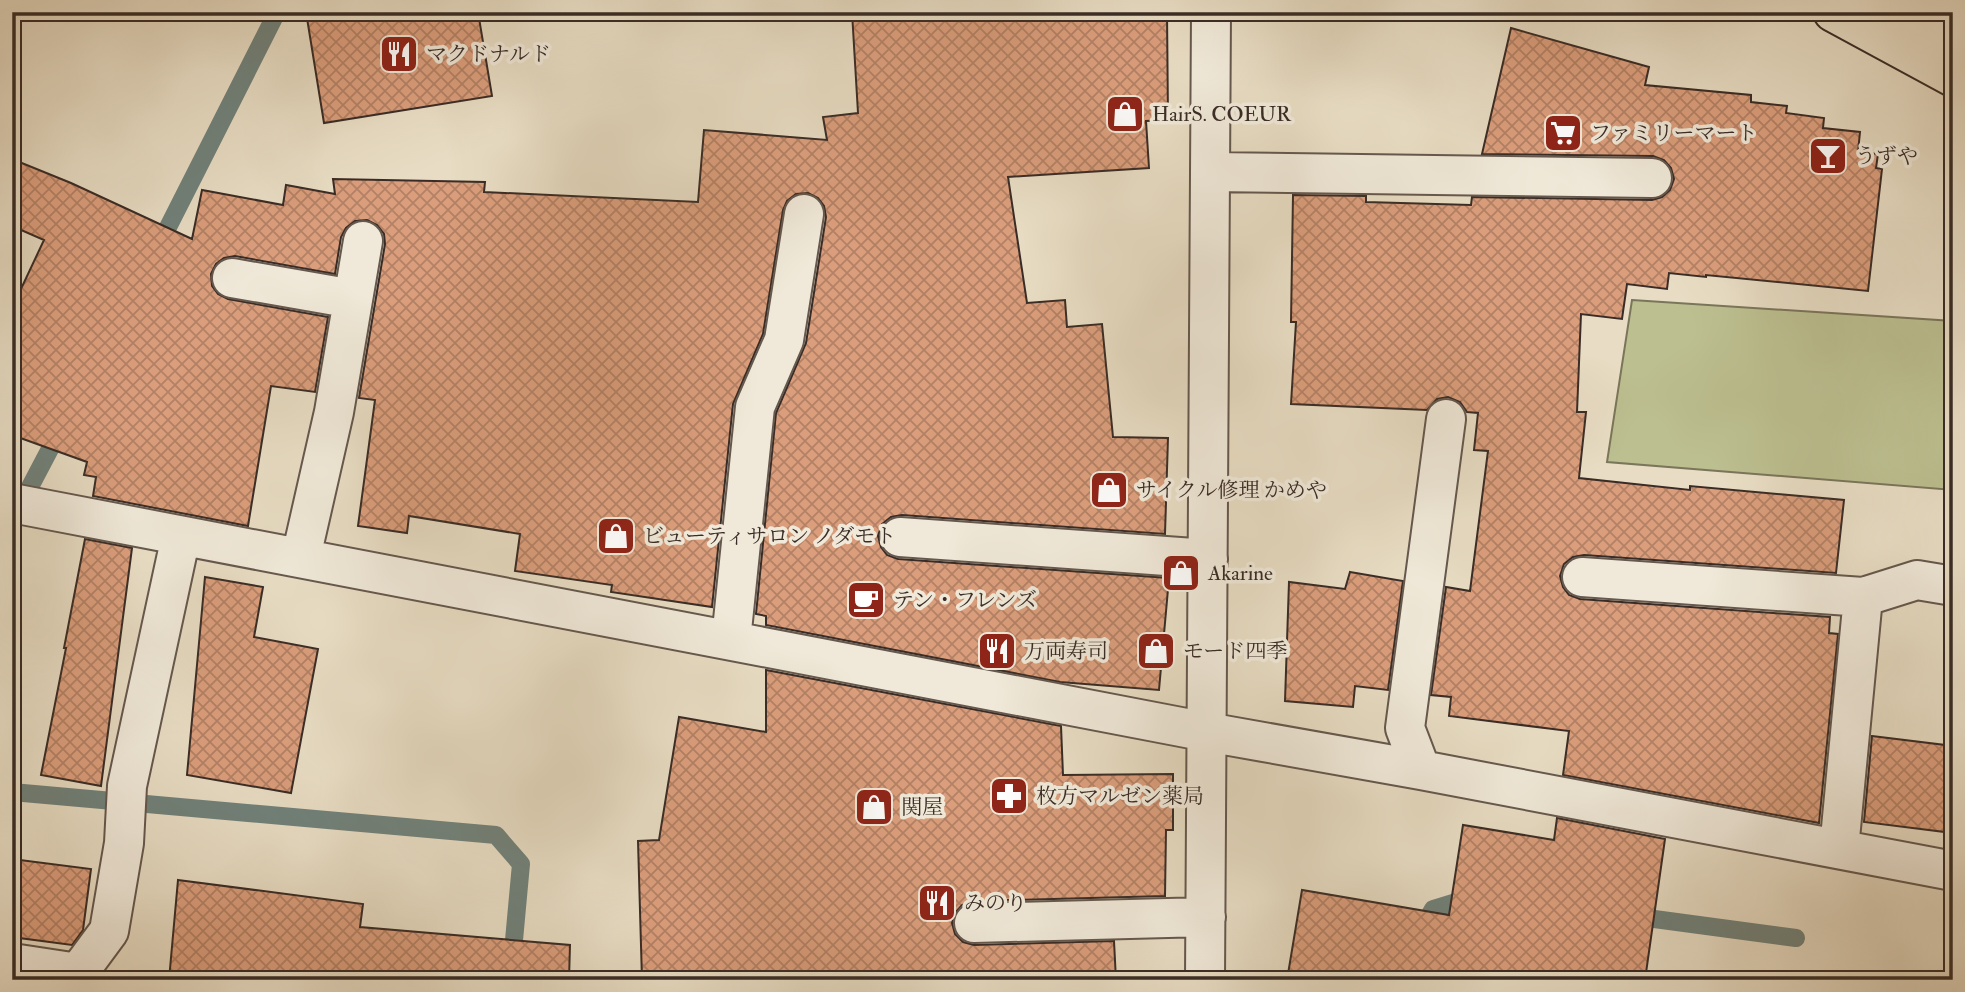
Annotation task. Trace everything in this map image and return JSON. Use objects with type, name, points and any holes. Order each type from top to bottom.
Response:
[{"type":"main road","points":[[1833,12],[1953,77]]},
{"type":"main road","points":[[1858,12],[1953,41]]},
{"type":"street","points":[[1205,980],[1211,12]]},
{"type":"street","points":[[1210,172],[1653,178]]},
{"type":"street","points":[[731,640],[755,407],[784,340],[804,214]]},
{"type":"street","points":[[301,557],[334,412],[363,241]]},
{"type":"street","points":[[232,278],[353,299]]},
{"type":"street","points":[[1421,770],[1405,728],[1446,419]]},
{"type":"street","points":[[12,503],[1207,732],[1953,870]]},
{"type":"street","points":[[12,963],[77,976],[109,931],[124,843],[127,786],[181,536]]},
{"type":"street","points":[[900,537],[1208,559]]},
{"type":"street","points":[[1582,578],[1863,597],[1917,580],[1953,586]]},
{"type":"street","points":[[1839,849],[1863,597]]},
{"type":"street","points":[[974,923],[1206,917]]},
{"type":"green space","points":[[1632,300],[1953,321],[1953,490],[1607,462]]},
{"type":"building","name":"マクドナルド","points":[[306,12],[478,12],[492,96],[324,123]]},
{"type":"building","points":[[852,12],[1167,12],[1168,120],[1146,121],[1149,168],[1008,177],[1027,303],[1065,300],[1067,327],[1102,324],[1113,437],[1168,438],[1165,534],[902,515],[891,517],[882,524],[878,536],[887,555],[898,559],[1169,578],[1159,690],[1060,682],[766,625],[766,616],[756,614],[776,413],[806,343],[826,217],[824,206],[818,198],[808,193],[796,194],[787,201],[783,210],[763,334],[733,404],[712,607],[611,592],[612,585],[515,571],[520,534],[409,516],[407,533],[358,526],[375,400],[359,398],[385,244],[384,234],[377,225],[367,220],[355,221],[346,228],[341,237],[335,274],[235,256],[224,258],[216,264],[211,274],[212,286],[218,294],[228,299],[328,317],[315,392],[271,386],[248,526],[93,496],[96,477],[84,475],[87,462],[12,435],[12,308],[44,240],[12,226],[12,159],[192,239],[202,190],[283,205],[286,185],[335,194],[333,179],[485,182],[484,192],[698,202],[704,130],[827,140],[823,117],[858,113]]},
{"type":"building","points":[[1511,28],[1649,67],[1645,85],[1751,95],[1751,102],[1787,106],[1786,113],[1824,118],[1823,128],[1860,132],[1858,152],[1878,154],[1876,168],[1882,169],[1868,291],[1669,273],[1667,289],[1627,284],[1622,319],[1581,314],[1577,412],[1586,412],[1579,478],[1690,490],[1690,486],[1844,500],[1836,573],[1584,555],[1573,557],[1564,564],[1560,576],[1569,595],[1580,599],[1830,617],[1829,633],[1838,634],[1819,823],[1563,775],[1569,731],[1449,716],[1451,697],[1431,695],[1446,587],[1470,591],[1488,451],[1474,450],[1478,413],[1467,412],[1460,402],[1448,397],[1437,399],[1427,410],[1291,404],[1296,322],[1291,322],[1293,195],[1366,196],[1366,202],[1471,205],[1472,197],[1652,200],[1662,197],[1670,190],[1674,179],[1671,168],[1664,160],[1653,156],[1482,154]]},
{"type":"building","points":[[85,539],[132,548],[101,786],[41,775]]},
{"type":"building","points":[[1350,572],[1403,581],[1388,690],[1355,686],[1353,707],[1285,701],[1289,582],[1345,589]]},
{"type":"building","points":[[205,577],[263,587],[254,637],[318,649],[291,793],[187,775]]},
{"type":"building","points":[[766,670],[1061,726],[1063,775],[1173,774],[1173,830],[1166,830],[1165,896],[973,901],[962,905],[955,913],[952,923],[955,934],[963,942],[974,945],[1114,941],[1116,980],[642,980],[638,841],[659,840],[679,717],[766,732]]},
{"type":"building","points":[[1872,736],[1953,746],[1953,833],[1864,822]]},
{"type":"building","points":[[1557,818],[1665,839],[1645,980],[1287,980],[1302,890],[1449,915],[1463,825],[1554,840]]},
{"type":"building","points":[[12,859],[91,869],[83,930],[72,945],[12,937]]},
{"type":"building","points":[[178,880],[363,904],[360,927],[570,945],[569,980],[169,980]]},
{"type":"waterway","points":[[157,249],[277,12]]},
{"type":"waterway","points":[[20,506],[61,428]]},
{"type":"waterway","points":[[12,792],[496,835],[521,864],[512,962]]},
{"type":"waterway","points":[[1421,931],[1433,909],[1472,897]]},
{"type":"waterway","points":[[1632,916],[1796,938]]},
{"type":"place","name":"マクドナルド","points":[[399,54]]},
{"type":"place","name":"HairS. COEUR","points":[[1125,114]]},
{"type":"place","name":"ファミリーマート","points":[[1563,133]]},
{"type":"place","name":"うずや","points":[[1828,156]]},
{"type":"place","name":"サイクル修理 かめや","points":[[1109,490]]},
{"type":"place","name":"ビューティサロン ノダモト","points":[[616,536]]},
{"type":"place","name":"Akarine","points":[[1181,573]]},
{"type":"place","name":"テン・フレンズ","points":[[866,600]]},
{"type":"place","name":"万両寿司","points":[[997,651]]},
{"type":"place","name":"モード四季","points":[[1156,651]]},
{"type":"place","name":"枚方マルゼン薬局","points":[[1009,796]]},
{"type":"place","name":"関屋","points":[[874,807]]},
{"type":"place","name":"みのり","points":[[937,903]]}]
